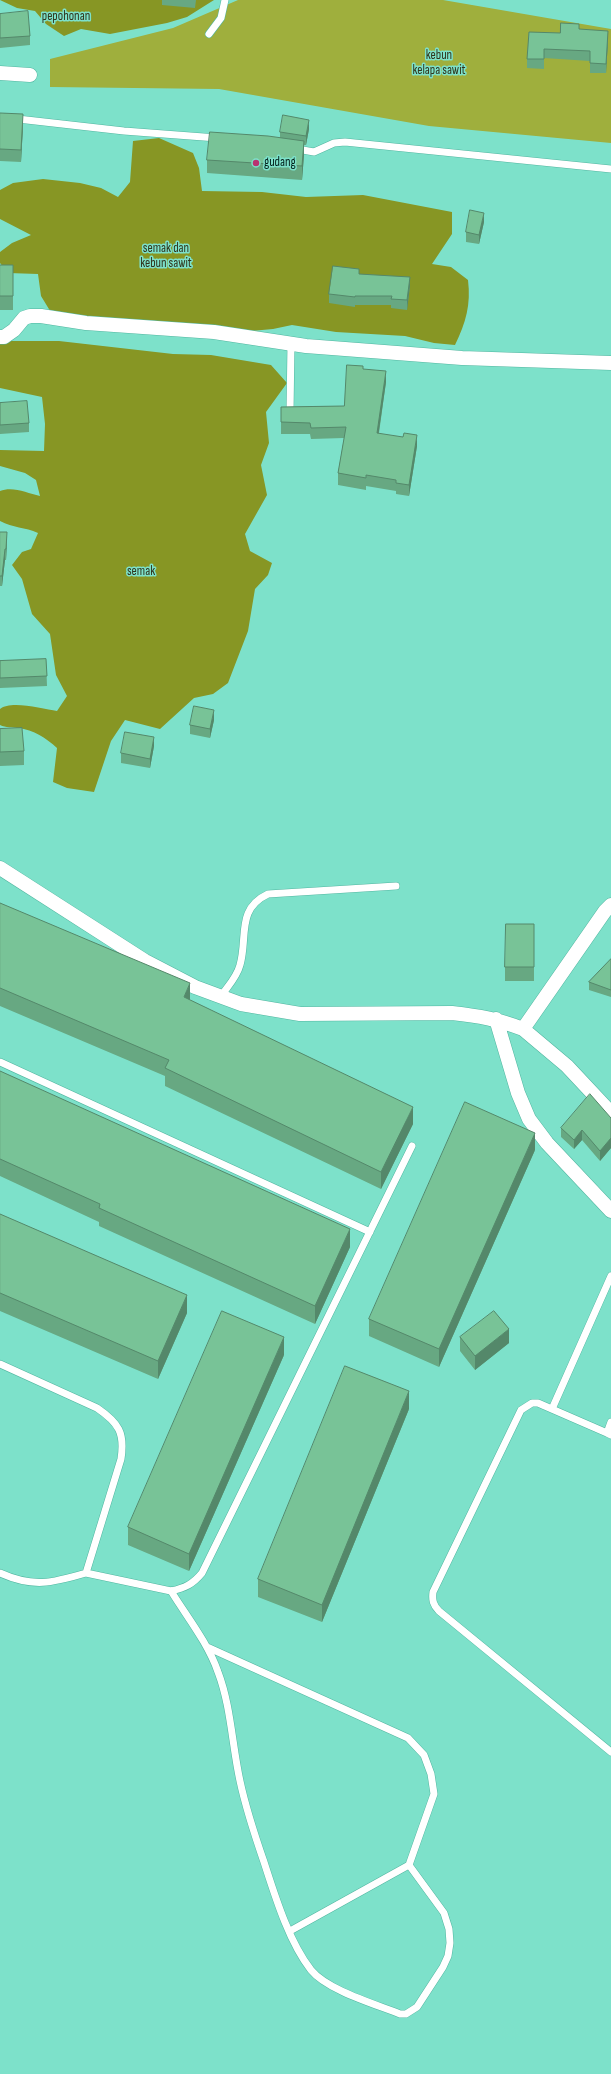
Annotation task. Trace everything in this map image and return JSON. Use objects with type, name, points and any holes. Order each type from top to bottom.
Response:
[{"type":"street","points":[[0,73],[30,76]]},
{"type":"street","points":[[0,337],[4,337],[14,330],[24,318],[41,316],[86,323],[214,332],[291,344],[462,358],[611,363]]},
{"type":"street","points":[[0,868],[145,961],[195,987],[242,1004],[300,1014],[452,1014],[496,1019],[523,1029],[567,1066],[611,1113]]},
{"type":"street","points":[[523,1029],[605,911],[611,905]]},
{"type":"street","points":[[496,1019],[518,1093],[529,1119],[547,1143],[611,1211]]},
{"type":"lane","points":[[210,34],[221,18],[225,0]]},
{"type":"lane","points":[[0,117],[124,131],[227,139]]},
{"type":"lane","points":[[288,148],[314,152],[334,143],[345,142],[611,169]]},
{"type":"lane","points":[[290,412],[291,344]]},
{"type":"lane","points":[[220,996],[238,973],[248,912],[259,898],[268,894],[396,886]]},
{"type":"lane","points":[[0,1062],[370,1232]]},
{"type":"lane","points":[[0,1573],[16,1580],[32,1583],[53,1583],[86,1573],[171,1591],[183,1589],[194,1583],[202,1573],[412,1146]]},
{"type":"lane","points":[[552,1409],[609,1284],[611,1276]]},
{"type":"lane","points":[[0,1364],[97,1408],[111,1417],[119,1428],[124,1442],[121,1459],[86,1573]]},
{"type":"lane","points":[[611,1422],[609,1434],[552,1409],[532,1403],[521,1410],[432,1598],[434,1606],[439,1611],[611,1752]]},
{"type":"lane","points":[[171,1591],[207,1648],[218,1671],[223,1688],[240,1781],[253,1828],[279,1909],[311,1970],[328,1984],[400,2014],[412,2011],[417,2007],[443,1967],[448,1956],[450,1943],[449,1929],[444,1913],[409,1865]]},
{"type":"lane","points":[[207,1648],[408,1738],[424,1755],[431,1774],[434,1794],[409,1865],[290,1931]]},
{"type":"green space","name":"pepohonan","points":[[0,0],[214,0],[187,17],[167,23],[110,34],[81,29],[64,36],[46,24],[35,11],[17,8]]},
{"type":"green space","name":"kebun kelapa sawit","points":[[238,0],[443,0],[611,29],[611,143],[429,126],[219,89],[50,87],[50,59],[173,28]]},
{"type":"green space","name":"semak dan kebun sawit","points":[[159,138],[193,153],[199,168],[202,191],[262,192],[306,197],[363,195],[452,212],[452,234],[432,264],[451,267],[468,280],[469,297],[467,313],[455,345],[434,343],[405,336],[336,332],[292,325],[273,329],[240,332],[55,319],[41,296],[38,274],[8,273],[0,263],[0,252],[12,243],[31,235],[0,219],[0,190],[13,183],[43,179],[80,183],[101,188],[118,197],[130,182],[133,141]]},
{"type":"green space","name":"semak","points":[[0,341],[59,341],[173,354],[211,355],[271,365],[287,383],[266,412],[269,443],[261,465],[267,495],[245,534],[250,551],[272,563],[268,575],[255,589],[248,631],[228,683],[213,694],[194,698],[160,729],[125,720],[111,741],[94,792],[67,788],[53,782],[57,748],[49,741],[34,733],[24,729],[0,725],[0,709],[5,706],[19,705],[57,711],[67,696],[56,675],[50,634],[32,614],[22,579],[12,565],[22,552],[31,549],[38,533],[0,521],[0,491],[10,489],[40,496],[36,480],[25,473],[0,466],[0,450],[44,451],[45,424],[42,397],[0,388]]},
{"type":"building","points":[[28,11],[30,36],[0,38],[0,14]]},
{"type":"building","points":[[561,23],[579,24],[579,29],[608,31],[606,64],[590,63],[590,51],[544,49],[544,59],[527,59],[529,32],[560,33]]},
{"type":"building","points":[[0,113],[23,114],[21,150],[0,149]]},
{"type":"building","points":[[283,115],[309,120],[306,136],[280,132]]},
{"type":"building","points":[[210,132],[268,136],[304,141],[302,166],[207,160]]},
{"type":"building","points":[[470,210],[484,213],[479,235],[466,232]]},
{"type":"building","points":[[0,265],[13,265],[13,296],[0,296]]},
{"type":"building","points":[[333,266],[359,269],[359,274],[410,277],[407,300],[391,299],[392,296],[355,297],[329,294]]},
{"type":"building","points":[[347,365],[363,366],[363,369],[386,371],[377,433],[403,437],[404,433],[417,435],[409,485],[396,483],[396,480],[366,475],[366,478],[338,473],[346,427],[311,428],[310,423],[281,422],[281,407],[344,406]]},
{"type":"building","points":[[27,401],[29,423],[0,425],[0,403]]},
{"type":"building","points":[[0,532],[7,532],[2,576],[0,576]]},
{"type":"building","points":[[46,659],[47,676],[0,678],[0,661]]},
{"type":"building","points":[[194,706],[214,710],[210,729],[190,725]]},
{"type":"building","points":[[22,728],[24,751],[0,752],[0,729]]},
{"type":"building","points":[[125,732],[154,737],[150,759],[121,753]]},
{"type":"building","points":[[0,903],[190,983],[184,997],[413,1107],[381,1172],[165,1068],[169,1060],[0,988]]},
{"type":"building","points":[[506,924],[534,924],[534,967],[505,967]]},
{"type":"building","points":[[611,959],[611,990],[589,982]]},
{"type":"building","points":[[0,1071],[350,1229],[315,1306],[99,1208],[100,1204],[0,1159]]},
{"type":"building","points":[[590,1094],[611,1118],[611,1138],[600,1151],[582,1130],[574,1140],[561,1128]]},
{"type":"building","points":[[465,1102],[535,1133],[439,1349],[369,1319]]},
{"type":"building","points":[[0,1214],[187,1295],[158,1361],[0,1293]]},
{"type":"building","points":[[222,1311],[284,1337],[189,1554],[128,1527]]},
{"type":"building","points":[[494,1311],[509,1329],[475,1356],[460,1337]]},
{"type":"building","points":[[345,1366],[409,1391],[322,1605],[258,1579]]},
{"type":"place","name":"gudang","points":[[256,163]]}]
